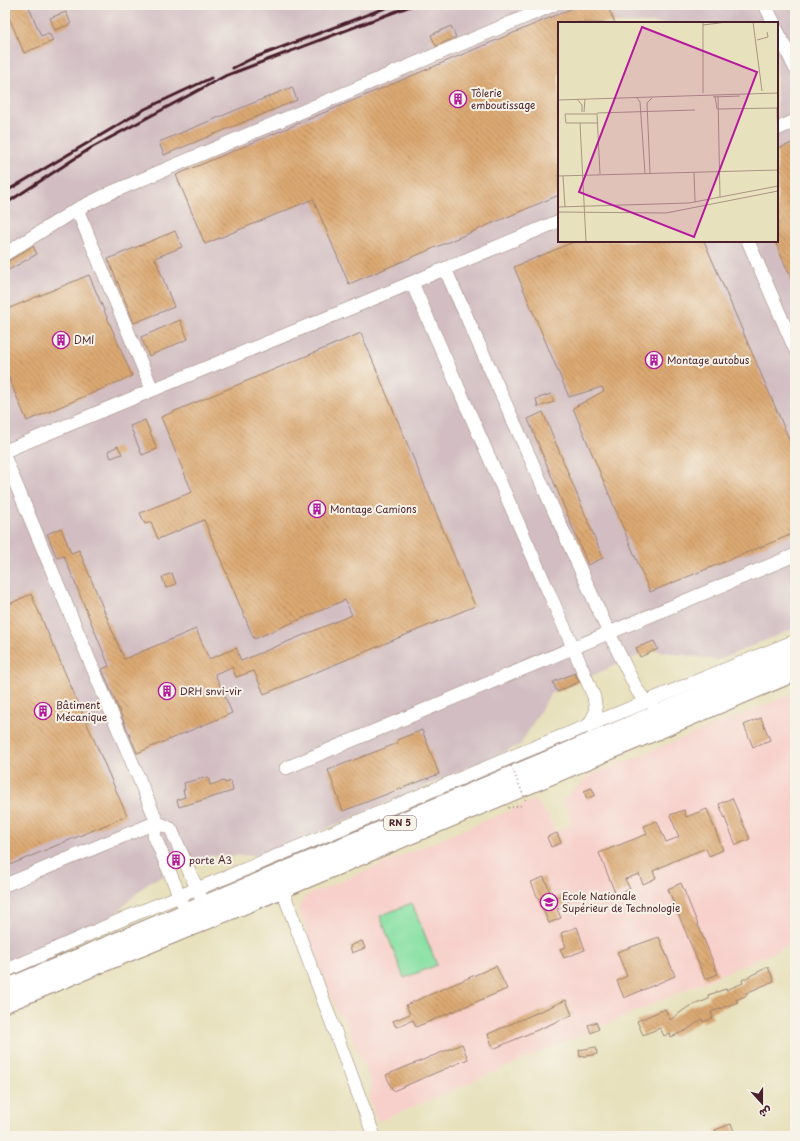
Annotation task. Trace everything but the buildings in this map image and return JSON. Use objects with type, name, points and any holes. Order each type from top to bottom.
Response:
[{"type":"highway","name":"RN 5","points":[[5,989],[568,753],[795,656]]},
{"type":"highway","name":"RN 5","points":[[5,1003],[282,889],[795,672]]},
{"type":"street","points":[[5,254],[77,209],[110,193],[553,5]]},
{"type":"street","points":[[765,5],[774,22]]},
{"type":"street","points":[[778,32],[795,68]]},
{"type":"street","points":[[778,129],[795,121]]},
{"type":"street","points":[[77,209],[152,389]]},
{"type":"street","points":[[5,451],[558,221]]},
{"type":"street","points":[[748,242],[795,349]]},
{"type":"street","points":[[445,269],[608,633],[637,690],[646,702]]},
{"type":"street","points":[[412,283],[594,697],[596,712],[590,724],[568,753]]},
{"type":"street","points":[[5,458],[157,822],[154,835],[187,913]]},
{"type":"street","points":[[286,768],[795,555]]},
{"type":"street","points":[[5,971],[130,916],[590,724],[795,641]]},
{"type":"street","points":[[646,702],[683,704]]},
{"type":"street","points":[[5,885],[157,822],[171,829],[204,906]]},
{"type":"street","points":[[282,889],[374,1136]]},
{"type":"path","points":[[511,766],[526,801]]},
{"type":"shaded area","points":[[5,5],[795,5],[795,628],[718,660],[652,650],[551,693],[520,745],[266,855],[209,856],[149,882],[113,916],[5,962]]},
{"type":"shaded area","name":"Ecole Nationale Supérieur de Technologie","points":[[795,693],[795,943],[378,1122],[370,1101],[371,1082],[342,1014],[338,1015],[298,908],[306,896],[535,800],[548,816],[555,831],[572,825],[563,800],[589,776]]},
{"type":"green space","points":[[412,903],[437,965],[404,978],[380,916]]},
{"type":"railway","points":[[233,68],[251,59],[393,5]]},
{"type":"railway","points":[[5,204],[91,148],[225,76],[413,5]]},
{"type":"railway","points":[[5,192],[145,109],[211,78]]},
{"type":"place","name":"Tôlerie emboutissage","points":[[458,99]]},
{"type":"place","name":"DMI","points":[[61,340]]},
{"type":"place","name":"Montage autobus","points":[[654,360]]},
{"type":"place","name":"Montage Camions","points":[[317,509]]},
{"type":"place","name":"DRH snvi-vir","points":[[167,691]]},
{"type":"place","name":"Bâtiment Mécanique","points":[[43,711]]},
{"type":"place","name":"porte A3","points":[[176,860]]},
{"type":"place","name":"Ecole Nationale Supérieur de Technologie","points":[[549,902]]}]
